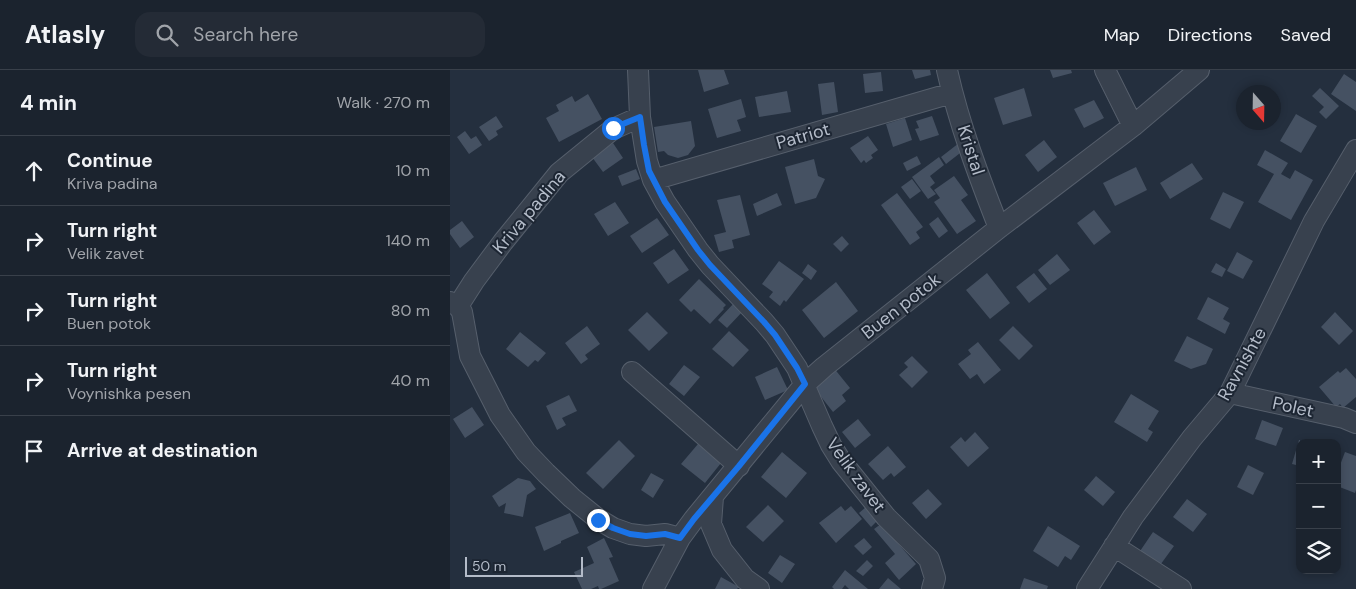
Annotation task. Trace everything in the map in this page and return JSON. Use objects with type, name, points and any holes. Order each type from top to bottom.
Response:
[{"type":"street","name":"Velik zavet","points":[[638,70],[640,117],[647,161],[653,180],[665,202],[698,250],[722,279],[775,335],[797,368],[822,426],[841,461],[886,517],[929,559],[935,578],[932,589]]},
{"type":"street","name":"Kristal","points":[[947,70],[952,93],[970,150],[999,228]]},
{"type":"street","points":[[1105,70],[1132,126]]},
{"type":"street","name":"Buen potok","points":[[653,589],[680,538],[694,519],[805,384],[999,228],[1132,126],[1199,70]]},
{"type":"street","name":"Patriot","points":[[653,180],[952,93]]},
{"type":"street","name":"Kriva padina","points":[[454,304],[559,172],[613,128],[640,117]]},
{"type":"street","name":"Ravnishte","points":[[1087,589],[1133,517],[1192,438],[1230,393],[1314,221],[1356,150]]},
{"type":"street","points":[[454,304],[464,321],[470,356],[492,399],[515,438],[546,473],[598,520],[613,528],[630,534],[646,536],[665,534],[680,538]]},
{"type":"street","points":[[632,372],[739,466]]},
{"type":"street","name":"Polet","points":[[1230,393],[1344,418],[1356,423]]},
{"type":"street","points":[[713,497],[711,524],[722,550],[746,579],[759,589]]},
{"type":"street","points":[[1114,546],[1181,589]]},
{"type":"building","points":[[698,70],[724,70],[729,84],[704,92]]},
{"type":"building","points":[[912,70],[930,70],[931,75],[915,79]]},
{"type":"building","points":[[1050,70],[1071,70],[1072,73],[1053,78]]},
{"type":"building","points":[[881,72],[883,91],[865,93],[863,74]]},
{"type":"building","points":[[1344,74],[1356,82],[1356,111],[1331,94]]},
{"type":"building","points":[[834,82],[838,112],[822,115],[818,84]]},
{"type":"building","points":[[1024,88],[1032,116],[1003,125],[994,98]]},
{"type":"building","points":[[1320,88],[1339,106],[1326,119],[1319,112],[1324,107],[1312,96]]},
{"type":"building","points":[[787,91],[791,112],[759,117],[755,97]]},
{"type":"building","points":[[588,94],[602,119],[559,142],[546,118],[559,111],[556,105],[572,96],[575,102]]},
{"type":"building","points":[[741,99],[746,117],[737,120],[741,131],[717,138],[708,109]]},
{"type":"building","points":[[1094,100],[1104,118],[1084,128],[1074,109]]},
{"type":"building","points":[[1296,114],[1317,126],[1301,153],[1280,141]]},
{"type":"building","points":[[496,116],[503,127],[496,131],[498,135],[489,141],[479,127]]},
{"type":"building","points":[[932,116],[939,135],[920,141],[915,129],[919,128],[916,121]]},
{"type":"building","points":[[905,118],[912,140],[893,147],[886,124]]},
{"type":"building","points":[[691,121],[695,146],[688,155],[678,158],[668,155],[664,151],[658,152],[654,127]]},
{"type":"building","points":[[465,131],[471,139],[476,136],[482,145],[469,154],[457,137]]},
{"type":"building","points":[[868,136],[878,150],[871,155],[873,158],[866,163],[864,160],[861,163],[850,148]]},
{"type":"building","points":[[1044,140],[1057,157],[1038,172],[1025,155]]},
{"type":"building","points":[[613,143],[623,158],[603,172],[592,157]]},
{"type":"building","points":[[959,143],[964,150],[946,164],[941,157]]},
{"type":"building","points":[[1265,150],[1288,163],[1281,174],[1290,179],[1295,170],[1313,180],[1291,220],[1258,202],[1274,174],[1257,165]]},
{"type":"building","points":[[917,156],[921,164],[907,171],[903,163]]},
{"type":"building","points":[[939,157],[944,165],[930,176],[935,183],[930,187],[936,194],[928,199],[912,177]]},
{"type":"building","points":[[814,159],[818,176],[825,179],[816,198],[795,204],[785,167]]},
{"type":"building","points":[[1192,163],[1203,179],[1170,199],[1160,183]]},
{"type":"building","points":[[1136,167],[1147,190],[1115,206],[1103,183]]},
{"type":"building","points":[[636,169],[640,179],[622,186],[618,176]]},
{"type":"building","points":[[954,176],[968,195],[961,200],[976,221],[957,234],[934,202],[940,198],[934,190]]},
{"type":"building","points":[[912,179],[921,191],[910,199],[901,187]]},
{"type":"building","points":[[1223,192],[1244,202],[1230,229],[1210,219]]},
{"type":"building","points":[[777,193],[782,205],[757,216],[753,204]]},
{"type":"building","points":[[897,193],[923,227],[916,232],[920,238],[910,245],[881,205]]},
{"type":"building","points":[[740,195],[750,235],[732,240],[734,248],[719,252],[714,235],[726,232],[717,200]]},
{"type":"building","points":[[615,202],[629,223],[608,236],[594,214]]},
{"type":"building","points":[[1094,210],[1111,232],[1094,245],[1077,223]]},
{"type":"building","points":[[938,217],[948,231],[939,238],[929,224]]},
{"type":"building","points":[[657,218],[669,235],[642,253],[630,236]]},
{"type":"building","points":[[462,221],[474,237],[460,248],[450,234],[450,230]]},
{"type":"building","points":[[842,236],[849,244],[841,252],[833,244]]},
{"type":"building","points":[[674,249],[689,270],[668,284],[653,263]]},
{"type":"building","points":[[1237,252],[1253,261],[1243,279],[1227,271]]},
{"type":"building","points":[[1057,254],[1070,270],[1050,285],[1038,270]]},
{"type":"building","points":[[779,261],[804,279],[786,302],[784,300],[780,306],[769,297],[773,292],[762,284]]},
{"type":"building","points":[[1216,263],[1226,269],[1222,277],[1211,272]]},
{"type":"building","points":[[808,264],[817,271],[811,280],[802,273]]},
{"type":"building","points":[[987,273],[1010,303],[990,319],[966,290]]},
{"type":"building","points":[[1034,273],[1047,289],[1029,303],[1016,287]]},
{"type":"building","points":[[699,279],[726,305],[710,324],[694,309],[691,312],[679,300]]},
{"type":"building","points":[[836,282],[858,311],[824,338],[802,310]]},
{"type":"building","points":[[1208,297],[1229,308],[1223,319],[1230,323],[1225,334],[1197,319]]},
{"type":"building","points":[[735,302],[744,310],[727,328],[718,320]]},
{"type":"building","points":[[647,312],[668,333],[649,351],[628,330]]},
{"type":"building","points":[[1335,312],[1353,331],[1339,345],[1321,327]]},
{"type":"building","points":[[587,326],[600,344],[585,355],[588,359],[581,364],[565,343]]},
{"type":"building","points":[[1013,326],[1033,346],[1019,360],[999,340]]},
{"type":"building","points":[[729,331],[749,350],[733,367],[712,349]]},
{"type":"building","points":[[520,332],[546,353],[538,362],[535,360],[528,367],[506,349]]},
{"type":"building","points":[[1187,336],[1213,349],[1206,364],[1191,369],[1174,361]]},
{"type":"building","points":[[978,342],[1001,370],[984,384],[977,374],[970,379],[958,364],[971,354],[968,350]]},
{"type":"building","points":[[912,356],[928,372],[912,388],[899,375],[908,367],[904,363]]},
{"type":"building","points":[[684,365],[700,377],[684,396],[669,384]]},
{"type":"building","points":[[777,367],[788,390],[765,400],[755,377]]},
{"type":"building","points":[[833,367],[850,388],[842,395],[846,401],[833,412],[811,384]]},
{"type":"building","points":[[1346,368],[1356,379],[1356,397],[1343,408],[1340,404],[1336,407],[1319,387],[1338,371],[1340,373]]},
{"type":"building","points":[[1131,394],[1159,411],[1148,429],[1153,432],[1147,442],[1114,422]]},
{"type":"building","points":[[569,395],[577,411],[562,418],[566,425],[557,430],[546,406]]},
{"type":"building","points":[[472,407],[484,425],[465,438],[453,419]]},
{"type":"building","points":[[858,419],[871,435],[855,448],[842,432]]},
{"type":"building","points":[[1262,420],[1283,428],[1276,446],[1255,439]]},
{"type":"building","points":[[975,432],[989,448],[968,467],[950,447],[961,437],[965,442]]},
{"type":"building","points":[[619,440],[635,456],[603,489],[586,473]]},
{"type":"building","points":[[698,444],[721,463],[705,483],[681,464]]},
{"type":"building","points":[[888,446],[906,467],[894,477],[891,473],[883,480],[868,464]]},
{"type":"building","points":[[1296,450],[1296,465],[1292,464]]},
{"type":"building","points":[[782,452],[807,473],[786,498],[761,477]]},
{"type":"building","points":[[1345,452],[1356,456],[1355,493],[1341,488],[1341,462]]},
{"type":"building","points":[[1248,465],[1264,473],[1253,495],[1237,487]]},
{"type":"building","points":[[651,473],[664,480],[653,498],[641,490]]},
{"type":"building","points":[[1096,476],[1115,492],[1103,506],[1084,490]]},
{"type":"building","points":[[518,478],[530,481],[536,489],[527,495],[523,517],[504,513],[506,503],[499,507],[492,496]]},
{"type":"building","points":[[928,489],[942,504],[926,519],[912,503]]},
{"type":"building","points":[[1187,499],[1207,514],[1193,532],[1173,517]]},
{"type":"building","points":[[768,505],[784,521],[763,542],[746,527]]},
{"type":"building","points":[[841,506],[845,511],[851,506],[862,519],[836,543],[819,523]]},
{"type":"building","points":[[866,507],[878,520],[871,527],[859,513]]},
{"type":"building","points":[[570,513],[579,533],[544,551],[535,527]]},
{"type":"building","points":[[881,524],[916,564],[899,580],[885,563],[895,554],[874,529]]},
{"type":"building","points":[[1048,526],[1080,546],[1071,560],[1065,556],[1058,567],[1033,551]]},
{"type":"building","points":[[1153,532],[1174,546],[1158,568],[1138,554]]},
{"type":"building","points":[[604,538],[613,557],[609,558],[619,581],[601,589],[598,586],[591,589],[582,589],[574,572],[594,563],[587,547]]},
{"type":"building","points":[[864,538],[872,547],[863,555],[854,546]]},
{"type":"building","points":[[780,555],[795,564],[782,583],[768,573]]},
{"type":"building","points":[[867,560],[873,566],[863,576],[856,571]]},
{"type":"building","points":[[845,570],[868,589],[849,589],[845,585],[842,589],[834,589],[832,587]]},
{"type":"building","points":[[721,577],[739,587],[737,589],[715,589]]},
{"type":"building","points":[[888,578],[901,589],[879,589]]},
{"type":"building","points":[[1024,578],[1048,586],[1047,589],[1020,589]]},
{"type":"route","points":[[598,520],[630,534],[646,536],[665,534],[680,538],[805,384],[797,368],[775,335],[710,265],[665,202],[649,171],[640,117],[613,128]]}]
